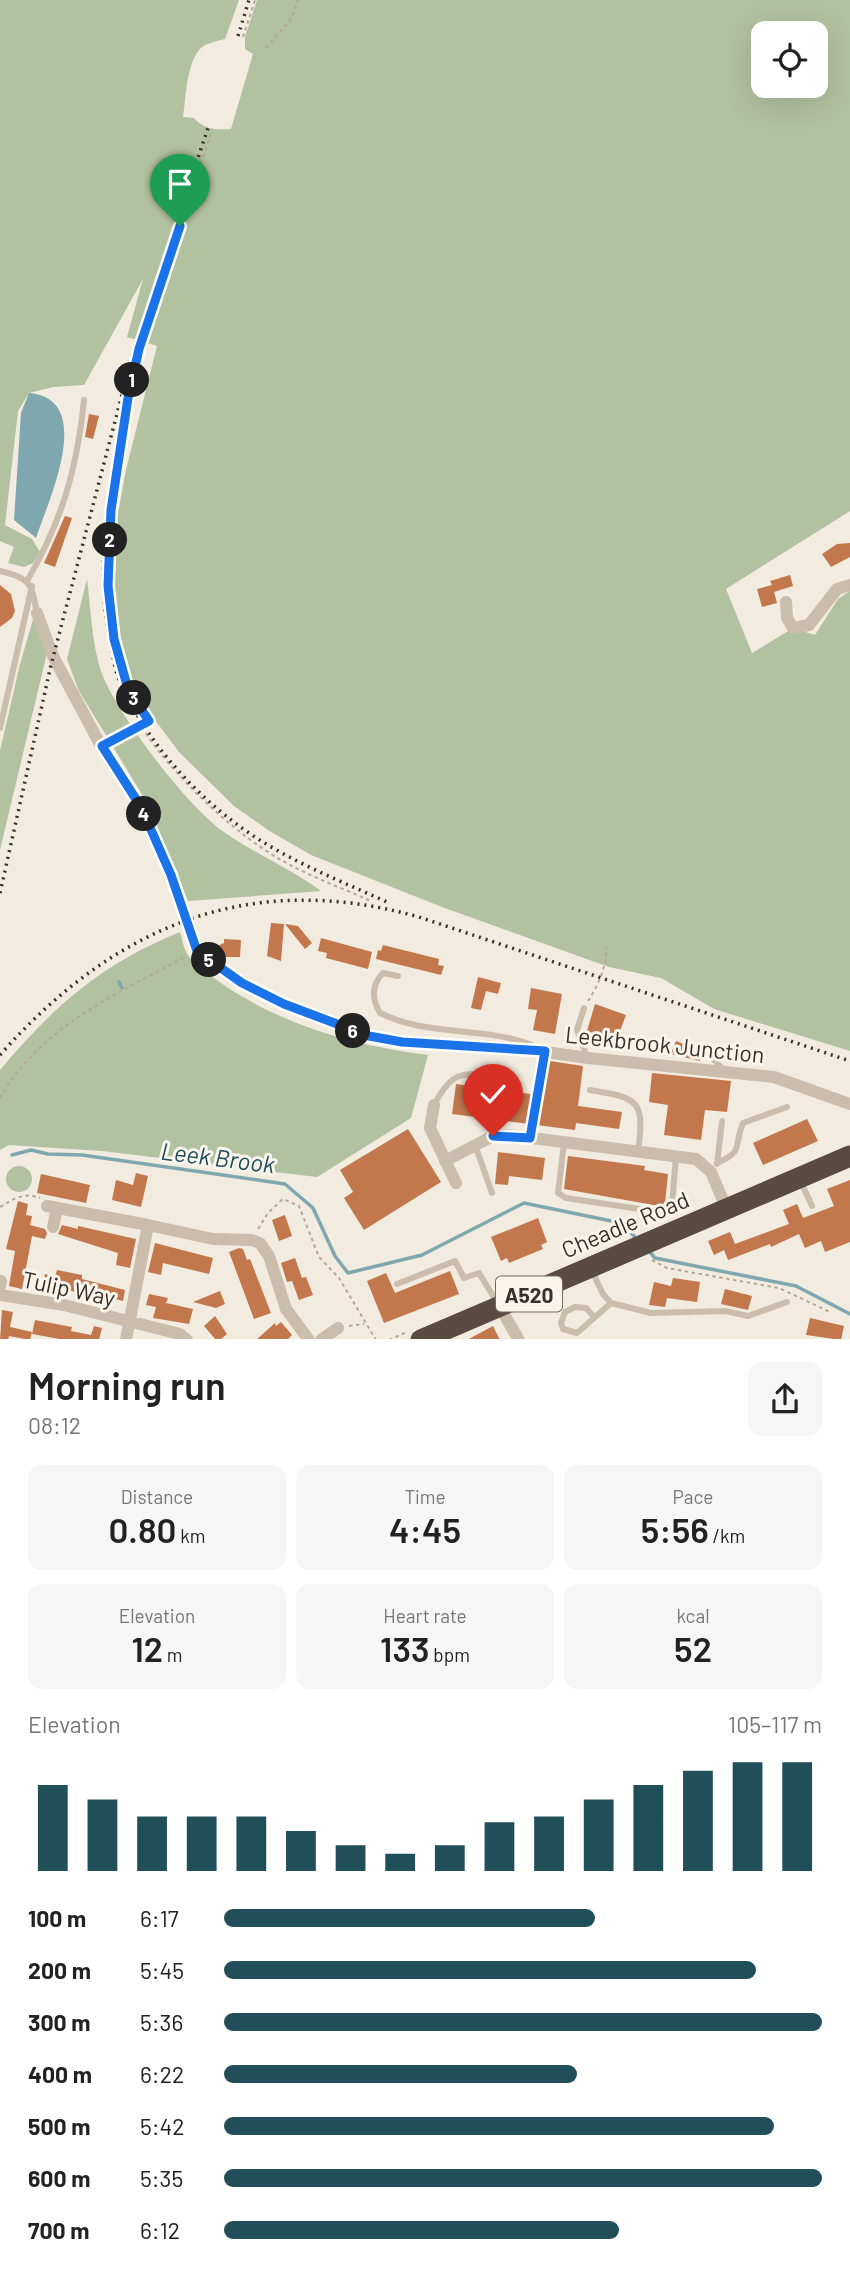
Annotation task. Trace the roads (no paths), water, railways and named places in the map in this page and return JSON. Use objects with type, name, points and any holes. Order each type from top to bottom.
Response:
[{"type":"highway","name":"Cheadle Road","points":[[421,1339],[850,1156]]},
{"type":"street","points":[[786,603],[787,618],[793,628],[809,625],[837,589],[850,585]]},
{"type":"street","name":"Leekbrook Junction","points":[[37,613],[46,643],[102,746],[141,807],[174,883],[197,951],[242,983],[273,999],[359,1033],[402,1042],[544,1051],[774,1077],[850,1104]]},
{"type":"street","points":[[434,1105],[430,1128],[456,1183]]},
{"type":"street","points":[[445,1161],[493,1136],[530,1138],[696,1159],[714,1167],[727,1210]]},
{"type":"street","points":[[53,1227],[52,1207],[213,1239],[252,1240],[265,1248],[286,1309],[309,1339]]},
{"type":"street","points":[[126,1339],[148,1225]]},
{"type":"street","name":"Tulip Way","points":[[0,1295],[64,1305],[180,1334],[187,1339]]},
{"type":"street","points":[[499,1306],[519,1339]]},
{"type":"street","points":[[321,1339],[338,1328]]},
{"type":"lane","points":[[0,728],[4,692],[30,584],[64,507],[79,448],[84,400]]},
{"type":"lane","points":[[0,571],[30,584]]},
{"type":"lane","points":[[30,584],[37,613]]},
{"type":"lane","points":[[398,976],[383,974],[376,981],[374,997],[380,1013],[410,1025],[506,1038],[544,1051]]},
{"type":"lane","points":[[584,1008],[576,1030],[581,1047],[589,1058]]},
{"type":"lane","points":[[708,1054],[725,1071]]},
{"type":"lane","points":[[434,1105],[457,1076],[471,1073],[487,1076]]},
{"type":"lane","points":[[590,1090],[626,1096],[635,1102],[642,1123],[638,1152]]},
{"type":"lane","points":[[714,1167],[738,1151],[743,1123],[787,1107]]},
{"type":"lane","points":[[714,1167],[722,1121]]},
{"type":"lane","points":[[564,1142],[556,1186],[558,1194],[566,1198],[660,1212],[672,1205],[676,1156]]},
{"type":"lane","points":[[475,1144],[492,1193]]},
{"type":"lane","points":[[799,1178],[812,1206]]},
{"type":"lane","points":[[397,1284],[455,1261],[464,1278],[479,1272],[499,1306]]},
{"type":"lane","points":[[590,1268],[603,1294],[611,1303],[651,1312],[713,1311],[748,1316],[787,1302]]},
{"type":"lane","points":[[594,1317],[586,1308],[575,1307],[565,1312],[561,1323],[564,1329],[577,1333],[611,1303]]},
{"type":"water","points":[[29,393],[49,399],[60,413],[64,432],[57,477],[36,538],[14,520],[21,413]]},
{"type":"waterway","points":[[119,982],[122,988]]},
{"type":"waterway","name":"Leek Brook","points":[[12,1155],[31,1150],[48,1154],[82,1155],[285,1184],[313,1208],[335,1256],[348,1273],[422,1255],[524,1203],[621,1223],[638,1240]]},
{"type":"waterway","name":"Leek Brook","points":[[648,1250],[655,1258],[796,1286],[850,1314]]},
{"type":"railway","points":[[238,36],[249,0]]},
{"type":"railway","points":[[0,893],[51,665],[134,349],[208,128]]},
{"type":"railway","points":[[115,456],[105,529],[104,602],[117,674],[145,728],[179,772],[241,827],[293,859],[387,902]]},
{"type":"railway","points":[[0,1055],[44,1010],[90,972],[138,942],[188,920],[242,906],[298,900],[357,904],[419,917],[850,1061]]}]
